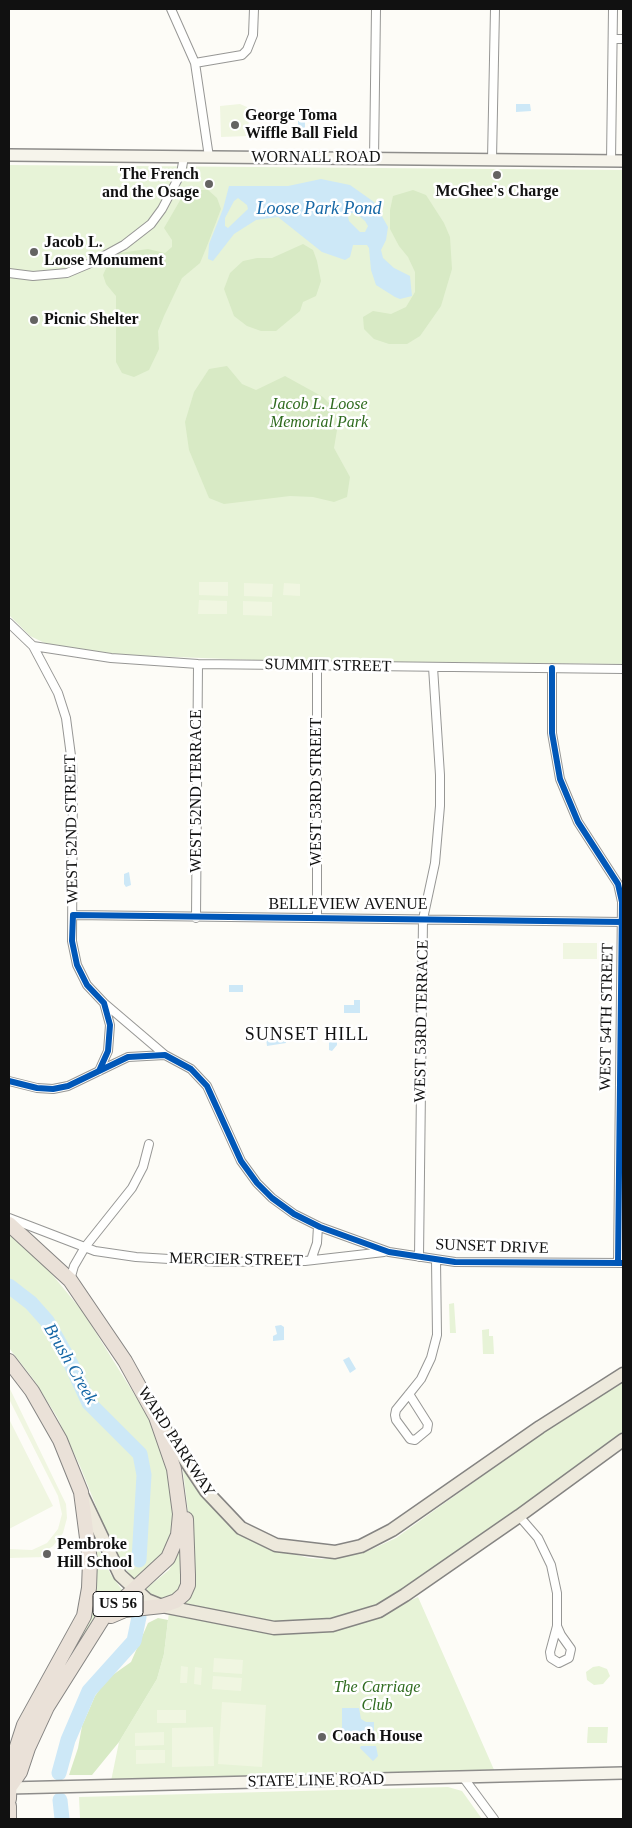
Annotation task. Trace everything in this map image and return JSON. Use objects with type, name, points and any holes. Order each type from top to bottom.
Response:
[{"type":"highway","name":"WARD PARKWAY","points":[[9,1224],[70,1280],[125,1361],[156,1417]]},
{"type":"highway","name":"US 56","points":[[9,1360],[32,1391],[60,1440],[81,1492],[90,1561],[89,1588],[84,1616],[24,1725],[10,1768],[9,1791]]},
{"type":"highway","name":"US 56","points":[[9,1791],[20,1772],[38,1726],[66,1676],[103,1618],[159,1568],[175,1545],[180,1524],[180,1498],[174,1469],[156,1417]]},
{"type":"highway","points":[[66,1676],[80,1664],[101,1627],[111,1616],[125,1610],[162,1606],[180,1597],[188,1585],[187,1526],[180,1498]]},
{"type":"highway","points":[[9,1806],[9,1819]]},
{"type":"main road","name":"WORNALL ROAD","points":[[9,155],[623,161]]},
{"type":"main road","name":"WARD PARKWAY","points":[[156,1417],[206,1490],[241,1528],[276,1545],[335,1552],[361,1546],[392,1530],[540,1427],[623,1374]]},
{"type":"main road","points":[[81,1492],[120,1575],[147,1600],[162,1606],[274,1628],[332,1626],[379,1610],[519,1516],[623,1440]]},
{"type":"main road","name":"STATE LINE ROAD","points":[[9,1791],[623,1773]]},
{"type":"street","points":[[171,9],[194,62],[209,157]]},
{"type":"street","points":[[194,62],[242,55],[247,50],[253,35],[254,9]]},
{"type":"street","points":[[374,159],[376,9]]},
{"type":"street","points":[[492,159],[495,9]]},
{"type":"street","points":[[611,161],[613,9]]},
{"type":"street","points":[[613,38],[623,39]]},
{"type":"street","points":[[9,273],[33,276],[67,273],[94,262],[124,245],[151,224],[162,209],[181,173],[184,157]]},
{"type":"street","name":"WEST 52ND STREET","points":[[9,622],[34,646],[58,693],[71,742],[73,771],[72,941],[77,965],[87,985],[104,1003],[110,1025],[108,1051],[98,1071]]},
{"type":"street","name":"SUMMIT STREET","points":[[34,646],[111,658],[198,664],[623,669]]},
{"type":"street","name":"WEST 52ND TERRACE","points":[[196,918],[198,664]]},
{"type":"street","name":"WEST 53RD STREET","points":[[317,666],[317,918]]},
{"type":"street","name":"WEST 53RD TERRACE","points":[[419,1257],[423,919],[435,863],[440,806],[440,776],[433,667]]},
{"type":"street","name":"WEST 54TH STREET","points":[[552,668],[552,733],[560,779],[578,822],[618,884],[623,900],[621,1263]]},
{"type":"street","name":"BELLEVIEW AVENUE","points":[[72,916],[622,922]]},
{"type":"street","name":"SUNSET DRIVE","points":[[104,1003],[165,1055],[191,1070],[207,1086],[217,1103],[238,1155],[257,1183],[272,1198],[294,1214],[356,1242],[388,1252],[436,1260],[462,1263],[621,1263]]},
{"type":"street","points":[[9,1081],[37,1088],[68,1086],[128,1057],[165,1055]]},
{"type":"street","points":[[70,1280],[74,1266],[85,1247],[132,1188],[142,1167],[149,1144]]},
{"type":"street","name":"MERCIER STREET","points":[[9,1218],[85,1247],[136,1257],[219,1262],[311,1260],[388,1252]]},
{"type":"street","points":[[311,1260],[317,1243],[318,1226]]},
{"type":"street","points":[[409,1394],[428,1424],[427,1430],[415,1440],[410,1439],[396,1420],[395,1415],[396,1410],[421,1379],[428,1365],[437,1335],[436,1260]]},
{"type":"street","points":[[519,1516],[538,1538],[550,1565],[557,1594],[557,1626]]},
{"type":"street","points":[[464,1777],[494,1819]]},
{"type":"green space","name":"George Toma Wiffle Ball Field","points":[[240,104],[247,107],[249,114],[248,136],[221,137],[220,106]]},
{"type":"green space","name":"Jacob L. Loose Memorial Park","points":[[9,165],[623,170],[623,664],[282,661],[122,655],[51,646],[30,636],[9,615]]},
{"type":"green space","points":[[197,190],[208,190],[217,198],[221,209],[207,246],[200,263],[182,278],[164,316],[158,331],[159,349],[149,370],[134,377],[122,373],[116,362],[116,296],[106,284],[103,275],[108,264],[119,253],[148,249],[165,253],[172,247],[172,240],[164,228],[182,197]]},
{"type":"green space","points":[[413,190],[426,195],[444,223],[450,237],[452,269],[441,306],[420,336],[407,344],[389,344],[374,339],[364,329],[363,317],[373,311],[391,314],[406,307],[415,292],[415,272],[390,229],[390,210],[393,196]]},
{"type":"green space","points":[[303,244],[313,250],[317,261],[321,281],[316,296],[303,302],[300,311],[276,331],[261,331],[247,326],[234,316],[224,289],[230,273],[243,261],[257,258],[272,258]]},
{"type":"green space","points":[[227,366],[242,384],[256,390],[285,376],[323,397],[333,407],[338,424],[334,448],[350,477],[347,497],[334,502],[313,497],[290,496],[224,504],[209,498],[189,450],[185,422],[194,392],[209,369]]},
{"type":"green space","points":[[199,582],[228,582],[228,596],[199,595]]},
{"type":"green space","points":[[244,583],[273,584],[272,597],[244,596]]},
{"type":"green space","points":[[284,583],[300,584],[300,596],[283,595]]},
{"type":"green space","points":[[199,600],[227,601],[227,614],[198,614]]},
{"type":"green space","points":[[243,601],[272,602],[272,616],[243,615]]},
{"type":"green space","points":[[563,943],[597,943],[597,959],[563,959]]},
{"type":"green space","points":[[9,1231],[46,1267],[83,1312],[154,1426],[167,1459],[176,1523],[164,1556],[134,1581],[114,1551],[80,1466],[57,1417],[34,1380],[9,1348]]},
{"type":"green space","points":[[454,1303],[456,1333],[450,1333],[449,1304]]},
{"type":"green space","points":[[489,1329],[489,1336],[493,1336],[494,1354],[483,1354],[482,1330]]},
{"type":"green space","points":[[623,1379],[623,1433],[392,1599],[365,1610],[334,1619],[277,1622],[180,1603],[189,1520],[183,1471],[185,1470],[218,1514],[246,1537],[262,1546],[309,1558],[323,1559],[354,1554],[368,1551],[396,1538],[574,1410]]},
{"type":"green space","points":[[9,1387],[66,1504],[67,1518],[63,1533],[53,1546],[44,1552],[46,1557],[9,1558],[9,1549],[32,1550],[47,1543],[58,1529],[62,1514],[58,1496],[9,1399]]},
{"type":"green space","points":[[9,1419],[53,1506],[9,1529]]},
{"type":"green space","points":[[96,1543],[111,1575],[123,1591],[95,1616],[81,1639]]},
{"type":"green space","points":[[181,1549],[184,1587],[165,1600],[146,1592],[147,1588],[169,1570]]},
{"type":"green space","name":"The Carriage Club","points":[[418,1597],[495,1772],[111,1781],[119,1742],[157,1679],[164,1654],[169,1612],[289,1633],[316,1632],[369,1619]]},
{"type":"green space","points":[[158,1618],[168,1620],[164,1654],[157,1679],[119,1742],[92,1775],[69,1775],[78,1748],[82,1726],[95,1696],[107,1679],[131,1662],[148,1623]]},
{"type":"green space","points":[[214,1658],[243,1660],[242,1674],[213,1672]]},
{"type":"green space","points":[[181,1666],[188,1667],[187,1683],[180,1683]]},
{"type":"green space","points":[[599,1666],[607,1669],[610,1676],[603,1684],[594,1685],[587,1680],[586,1672],[593,1667]]},
{"type":"green space","points":[[195,1667],[202,1668],[201,1685],[194,1684]]},
{"type":"green space","points":[[213,1676],[242,1678],[241,1691],[212,1689]]},
{"type":"green space","points":[[222,1702],[266,1705],[262,1767],[218,1764]]},
{"type":"green space","points":[[157,1710],[186,1710],[186,1723],[157,1723]]},
{"type":"green space","points":[[213,1727],[214,1766],[172,1767],[172,1728]]},
{"type":"green space","points":[[588,1727],[608,1727],[607,1743],[587,1743]]},
{"type":"green space","points":[[164,1732],[164,1745],[135,1746],[135,1733]]},
{"type":"green space","points":[[136,1750],[165,1750],[165,1763],[136,1764]]},
{"type":"green space","points":[[448,1787],[462,1791],[482,1819],[80,1818],[79,1797]]},
{"type":"water","points":[[516,104],[530,104],[531,111],[516,112]]},
{"type":"water","points":[[298,121],[305,121],[305,140],[298,140]]},
{"type":"water","name":"Loose Park Pond","points":[[321,179],[350,185],[374,202],[388,227],[386,240],[381,250],[383,258],[394,268],[410,276],[412,296],[400,299],[376,285],[371,270],[369,248],[367,245],[353,245],[350,257],[345,260],[322,252],[278,217],[256,220],[234,234],[213,261],[208,259],[209,244],[223,209],[229,186],[288,186]],"holes":[[[238,198],[247,205],[248,209],[228,228],[225,226],[225,218],[234,201]],[[351,213],[356,213],[365,221],[368,226],[365,232],[360,232],[349,221],[348,217]]]},
{"type":"water","points":[[129,872],[131,885],[126,887],[124,884],[124,874]]},
{"type":"water","points":[[229,985],[243,985],[243,992],[229,992]]},
{"type":"water","points":[[354,1000],[360,1000],[360,1013],[344,1013],[344,1005],[354,1005]]},
{"type":"water","points":[[335,1034],[337,1036],[337,1045],[332,1051],[329,1050],[329,1039]]},
{"type":"water","points":[[285,1035],[286,1043],[267,1046],[266,1038]]},
{"type":"water","points":[[281,1325],[284,1327],[284,1340],[273,1341],[273,1336],[277,1334],[275,1326]]},
{"type":"water","points":[[349,1357],[356,1369],[350,1373],[343,1360]]},
{"type":"water","points":[[342,1708],[359,1708],[361,1719],[366,1722],[374,1722],[374,1739],[342,1740]]},
{"type":"water","points":[[361,1746],[376,1746],[378,1756],[373,1761],[360,1748]]},
{"type":"waterway","name":"Brush Creek","points":[[9,1286],[31,1303],[47,1321],[71,1364],[89,1403],[140,1454],[144,1475],[139,1560]]},
{"type":"waterway","name":"Brush Creek","points":[[59,1773],[68,1740],[89,1691],[134,1641],[139,1617]]},
{"type":"waterway","name":"Brush Creek","points":[[60,1800],[62,1819]]},
{"type":"cycle path","points":[[552,668],[552,733],[560,779],[578,822],[618,884],[622,902],[618,1263]]},
{"type":"cycle path","points":[[99,1071],[108,1051],[110,1025],[104,1003],[87,985],[77,965],[72,941],[73,915],[623,922]]},
{"type":"cycle path","points":[[9,1081],[37,1088],[53,1089],[68,1086],[128,1057],[165,1055],[191,1069],[207,1086],[241,1161],[257,1183],[272,1198],[294,1214],[320,1227],[389,1252],[455,1262],[623,1263]]},
{"type":"place","name":"George Toma Wiffle Ball Field","points":[[235,125]]},
{"type":"place","name":"McGhee's Charge","points":[[497,175]]},
{"type":"place","name":"The French and the Osage","points":[[209,184]]},
{"type":"place","name":"Jacob L. Loose Monument","points":[[34,252]]},
{"type":"place","name":"Picnic Shelter","points":[[34,320]]},
{"type":"place","name":"Pembroke Hill School","points":[[47,1554]]},
{"type":"place","name":"Coach House","points":[[322,1737]]},
{"type":"district","name":"SUNSET HILL","points":[[307,1035]]}]
